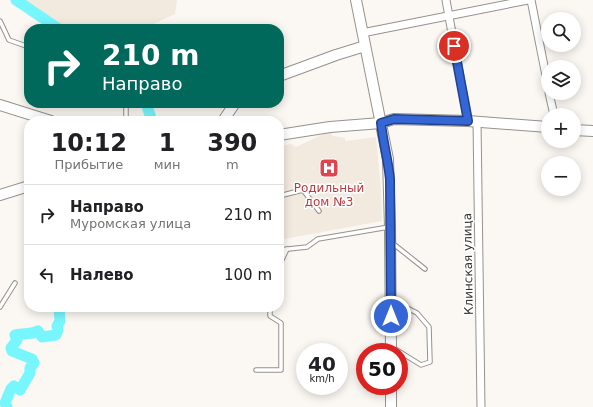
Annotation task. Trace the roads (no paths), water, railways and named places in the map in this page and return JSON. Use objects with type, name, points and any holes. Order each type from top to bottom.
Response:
[{"type":"main road","points":[[356,0],[388,159],[391,241],[391,343]]},
{"type":"main road","points":[[284,74],[365,46]]},
{"type":"main road","points":[[0,105],[35,116]]},
{"type":"main road","points":[[284,133],[381,123],[394,119],[472,121],[541,127]]},
{"type":"main road","points":[[581,130],[593,131]]},
{"type":"main road","points":[[0,195],[24,188]]},
{"type":"main road","points":[[391,395],[391,407]]},
{"type":"street","name":"Клинская улица","points":[[446,0],[472,121],[481,407]]},
{"type":"street","points":[[362,33],[529,0],[542,60]]},
{"type":"lane","points":[[0,21],[9,40],[24,44]]},
{"type":"lane","points":[[284,195],[303,190],[320,211]]},
{"type":"lane","points":[[284,249],[307,247],[318,239],[390,227]]},
{"type":"lane","points":[[391,241],[425,269]]},
{"type":"lane","points":[[284,255],[287,249]]},
{"type":"lane","points":[[0,307],[15,283]]},
{"type":"lane","points":[[391,300],[417,313],[429,327],[430,362],[421,365],[408,358]]},
{"type":"lane","points":[[256,370],[281,370],[281,323],[270,316],[270,312]]},
{"type":"waterway","points":[[16,0],[52,24]]},
{"type":"waterway","points":[[148,108],[150,116]]},
{"type":"waterway","points":[[7,407],[5,403],[11,389],[14,386],[20,390],[30,373],[30,368],[34,363],[32,359],[12,351],[11,348],[17,340],[15,335],[38,331],[42,337],[56,335],[58,330],[57,326],[60,321],[59,312]]},
{"type":"place","name":"Родильный дом №3","points":[[329,168]]}]
